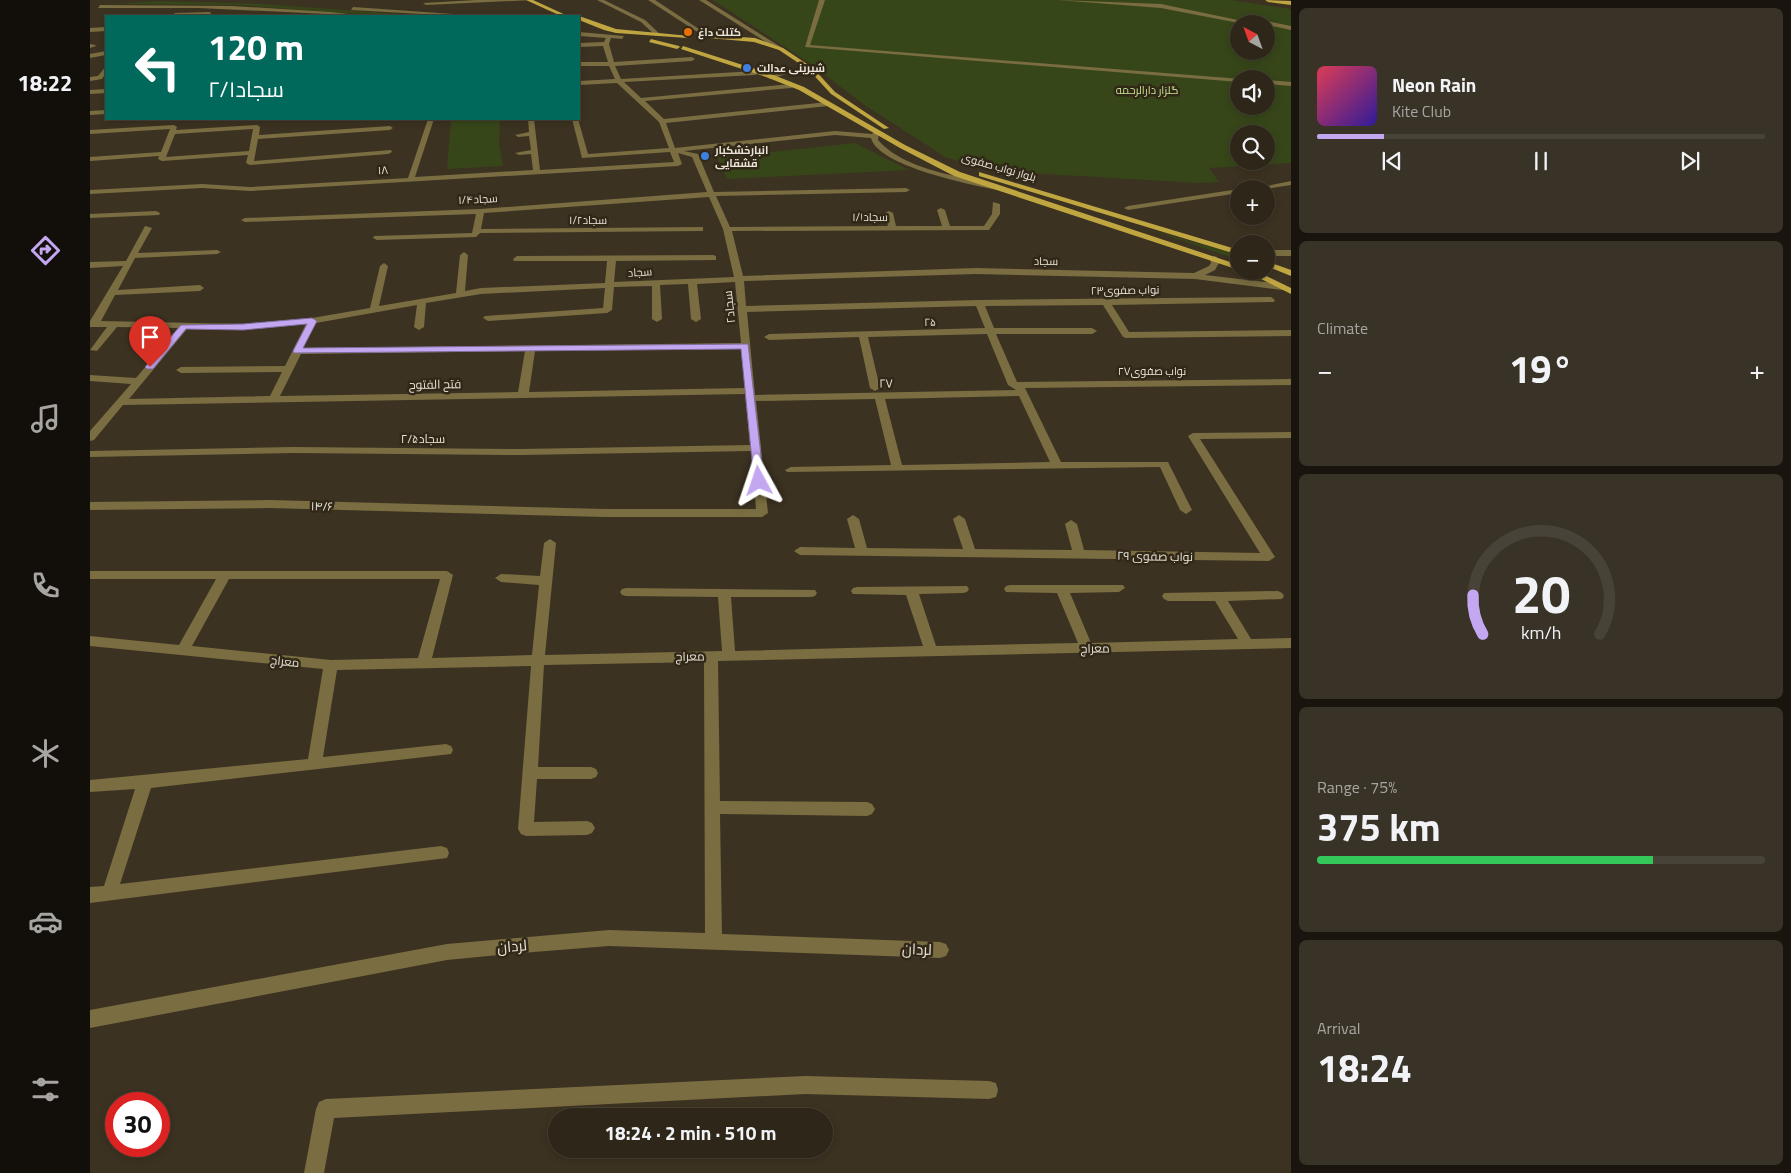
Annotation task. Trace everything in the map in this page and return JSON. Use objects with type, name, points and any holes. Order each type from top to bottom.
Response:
[{"type":"main road","points":[[530,0],[559,15]]},
{"type":"main road","points":[[539,0],[573,15]]},
{"type":"main road","points":[[1268,0],[1291,4]]},
{"type":"main road","points":[[580,18],[606,29],[658,35],[687,36]]},
{"type":"main road","points":[[580,22],[597,30],[622,37],[680,47],[701,48]]},
{"type":"main road","points":[[680,47],[672,41],[687,36]]},
{"type":"main road","name":"بلوار نواب صفوی","points":[[687,36],[755,40],[781,49],[811,69],[833,92],[893,133],[952,165],[1230,250]]},
{"type":"main road","points":[[699,36],[710,41],[709,45]]},
{"type":"main road","name":"بلوار نواب صفوی","points":[[680,47],[770,77],[815,96],[876,134],[938,166],[1230,265]]},
{"type":"main road","points":[[788,84],[796,86],[812,84],[818,79],[811,69]]},
{"type":"main road","points":[[815,96],[814,92],[833,92]]},
{"type":"main road","points":[[1129,232],[1142,222]]},
{"type":"main road","points":[[1275,267],[1291,273]]},
{"type":"main road","points":[[1269,280],[1287,288]]},
{"type":"street","points":[[114,7],[113,3],[125,0]]},
{"type":"street","points":[[99,1],[154,0]]},
{"type":"street","points":[[426,3],[530,0]]},
{"type":"street","points":[[600,0],[643,21],[658,35]]},
{"type":"street","points":[[651,0],[702,33],[699,36]]},
{"type":"street","points":[[702,0],[781,49]]},
{"type":"street","points":[[822,0],[807,46],[1230,79]]},
{"type":"street","points":[[1060,0],[1161,6],[1230,19]]},
{"type":"street","points":[[1105,0],[1177,6],[1291,30]]},
{"type":"street","points":[[99,1],[106,3],[100,7]]},
{"type":"street","points":[[90,8],[193,1],[232,1]]},
{"type":"street","points":[[174,15],[193,1],[339,15]]},
{"type":"street","points":[[260,2],[430,15]]},
{"type":"street","points":[[174,15],[234,14]]},
{"type":"street","points":[[732,19],[748,32],[744,36],[734,38]]},
{"type":"street","points":[[1275,27],[1291,30]]},
{"type":"street","points":[[90,30],[105,29]]},
{"type":"street","points":[[580,34],[622,37]]},
{"type":"street","points":[[609,36],[606,44],[611,64],[619,81],[662,121],[673,150]]},
{"type":"street","points":[[580,45],[606,44]]},
{"type":"street","points":[[90,56],[105,53]]},
{"type":"street","points":[[580,64],[692,59]]},
{"type":"street","points":[[90,79],[100,78],[105,72]]},
{"type":"street","points":[[770,77],[788,72]]},
{"type":"street","points":[[580,83],[755,73]]},
{"type":"street","points":[[1275,83],[1291,84]]},
{"type":"street","points":[[639,100],[733,92],[788,84]]},
{"type":"street","points":[[90,92],[105,91]]},
{"type":"street","points":[[662,121],[828,104]]},
{"type":"street","points":[[90,113],[105,112]]},
{"type":"street","points":[[411,179],[431,120]]},
{"type":"street","points":[[531,120],[537,173]]},
{"type":"street","points":[[575,120],[585,156],[673,150],[841,132],[876,134]]},
{"type":"street","points":[[90,132],[174,127],[162,159],[251,153]]},
{"type":"street","points":[[172,132],[257,127],[250,163],[388,152]]},
{"type":"street","points":[[255,137],[390,128]]},
{"type":"street","points":[[518,135],[532,134]]},
{"type":"street","name":"۱۸","points":[[90,192],[202,186],[250,189],[678,164],[673,150]]},
{"type":"street","name":"۲سجاد","points":[[673,150],[695,156],[727,229],[739,279],[762,513]]},
{"type":"street","points":[[520,153],[534,152]]},
{"type":"street","points":[[90,159],[164,154]]},
{"type":"street","points":[[1275,186],[1291,183]]},
{"type":"street","name":"۱/۴سجاد","points":[[245,220],[480,210],[712,194],[906,190]]},
{"type":"street","points":[[1128,208],[1230,192]]},
{"type":"street","name":"۱/۱سجاد","points":[[727,229],[772,225],[986,228],[996,214],[996,204]]},
{"type":"street","points":[[476,233],[480,210]]},
{"type":"street","points":[[941,210],[947,228]]},
{"type":"street","points":[[90,227],[93,216],[156,213]]},
{"type":"street","points":[[889,213],[893,228]]},
{"type":"street","points":[[92,325],[148,228]]},
{"type":"street","name":"۱/۲سجاد","points":[[377,238],[476,233],[700,230]]},
{"type":"street","points":[[90,266],[130,260],[217,252]]},
{"type":"street","points":[[1275,253],[1291,253]]},
{"type":"street","points":[[460,295],[464,256]]},
{"type":"street","points":[[488,318],[608,310],[612,258]]},
{"type":"street","points":[[517,259],[713,258]]},
{"type":"street","points":[[1195,276],[1212,268],[1215,263],[1214,259]]},
{"type":"street","points":[[374,310],[384,266]]},
{"type":"street","name":"سجاد","points":[[92,325],[243,327],[312,321],[481,291],[656,282],[976,271],[1195,276],[1287,288]]},
{"type":"street","points":[[692,281],[696,319]]},
{"type":"street","points":[[656,282],[657,319]]},
{"type":"street","points":[[112,293],[200,288]]},
{"type":"street","name":"۲۳نواب صفوی","points":[[742,309],[979,303],[1271,300]]},
{"type":"street","points":[[420,326],[422,302]]},
{"type":"street","points":[[1106,302],[1126,335],[1291,333]]},
{"type":"street","points":[[979,303],[1018,388],[1057,466]]},
{"type":"street","points":[[273,400],[312,321]]},
{"type":"street","points":[[94,348],[112,326]]},
{"type":"street","points":[[90,438],[184,327]]},
{"type":"street","name":"۲۵","points":[[769,337],[991,331],[1092,331]]},
{"type":"street","points":[[863,334],[897,468]]},
{"type":"street","points":[[297,351],[530,350],[745,346]]},
{"type":"street","points":[[523,395],[530,350]]},
{"type":"street","points":[[181,370],[288,369]]},
{"type":"street","points":[[90,378],[138,381]]},
{"type":"street","name":"۲۷نواب صفوی","points":[[1018,388],[1291,382]]},
{"type":"street","name":"۲۷","points":[[750,395],[1018,388]]},
{"type":"street","name":"فتح الفتوح","points":[[120,402],[523,395],[750,395]]},
{"type":"street","name":"نواب صفوی ۲۹","points":[[800,551],[1269,558],[1193,436],[1291,435]]},
{"type":"street","name":"۲/۵سجاد","points":[[90,454],[294,450],[521,452],[756,448]]},
{"type":"street","points":[[791,470],[1164,464],[1186,510]]},
{"type":"street","name":"۱۴/۶","points":[[90,506],[269,504],[554,511],[762,513]]},
{"type":"street","points":[[854,519],[862,552]]},
{"type":"street","points":[[960,519],[970,554]]},
{"type":"street","points":[[1071,524],[1079,555]]},
{"type":"street","points":[[550,543],[538,659],[526,829],[587,828]]},
{"type":"street","points":[[90,575],[447,575],[424,662]]},
{"type":"street","points":[[183,650],[225,575]]},
{"type":"street","points":[[501,578],[546,581]]},
{"type":"street","points":[[1010,589],[1119,588]]},
{"type":"street","points":[[857,591],[963,589]]},
{"type":"street","points":[[1062,589],[1088,648]]},
{"type":"street","points":[[911,590],[931,651]]},
{"type":"street","points":[[626,592],[810,593]]},
{"type":"street","points":[[724,593],[729,655]]},
{"type":"street","points":[[1168,596],[1278,596]]},
{"type":"street","points":[[1219,596],[1247,644]]},
{"type":"street","name":"معراج","points":[[90,641],[331,665],[1291,643]]},
{"type":"street","points":[[711,656],[714,942]]},
{"type":"street","points":[[314,764],[331,665]]},
{"type":"street","points":[[90,786],[145,782],[446,750]]},
{"type":"street","points":[[530,773],[591,773]]},
{"type":"street","points":[[109,894],[145,782]]},
{"type":"street","points":[[713,807],[867,809]]},
{"type":"street","points":[[90,895],[441,853]]},
{"type":"street","name":"لردان","points":[[90,1019],[447,952],[609,938],[940,950]]},
{"type":"street","points":[[314,1173],[326,1109],[805,1085],[989,1090]]},
{"type":"green space","name":"گلزار دارالرحمه","points":[[713,0],[1230,0],[1291,9],[1291,163],[1275,164],[1275,125],[1230,125],[1230,167],[1209,168],[1219,182],[1198,183],[997,171],[947,158],[866,106],[808,62]]},
{"type":"green space","points":[[156,1],[262,4],[399,14],[372,15],[239,5],[117,4]]},
{"type":"green space","points":[[451,120],[500,120],[499,144],[503,166],[447,169]]},
{"type":"green space","points":[[855,143],[909,170],[727,179],[714,150],[761,153]]},
{"type":"green space","points":[[1148,229],[1228,252],[1230,253],[1230,257]]},
{"type":"place","name":"کتلت داغ","points":[[688,32]]},
{"type":"place","name":"شیرینی عدالت","points":[[747,68]]},
{"type":"place","name":"انبارخشکبار قشقایی","points":[[705,156]]},
{"type":"route","points":[[150,367],[184,327],[243,327],[312,321],[297,351],[530,350],[745,346],[759,481]]}]
